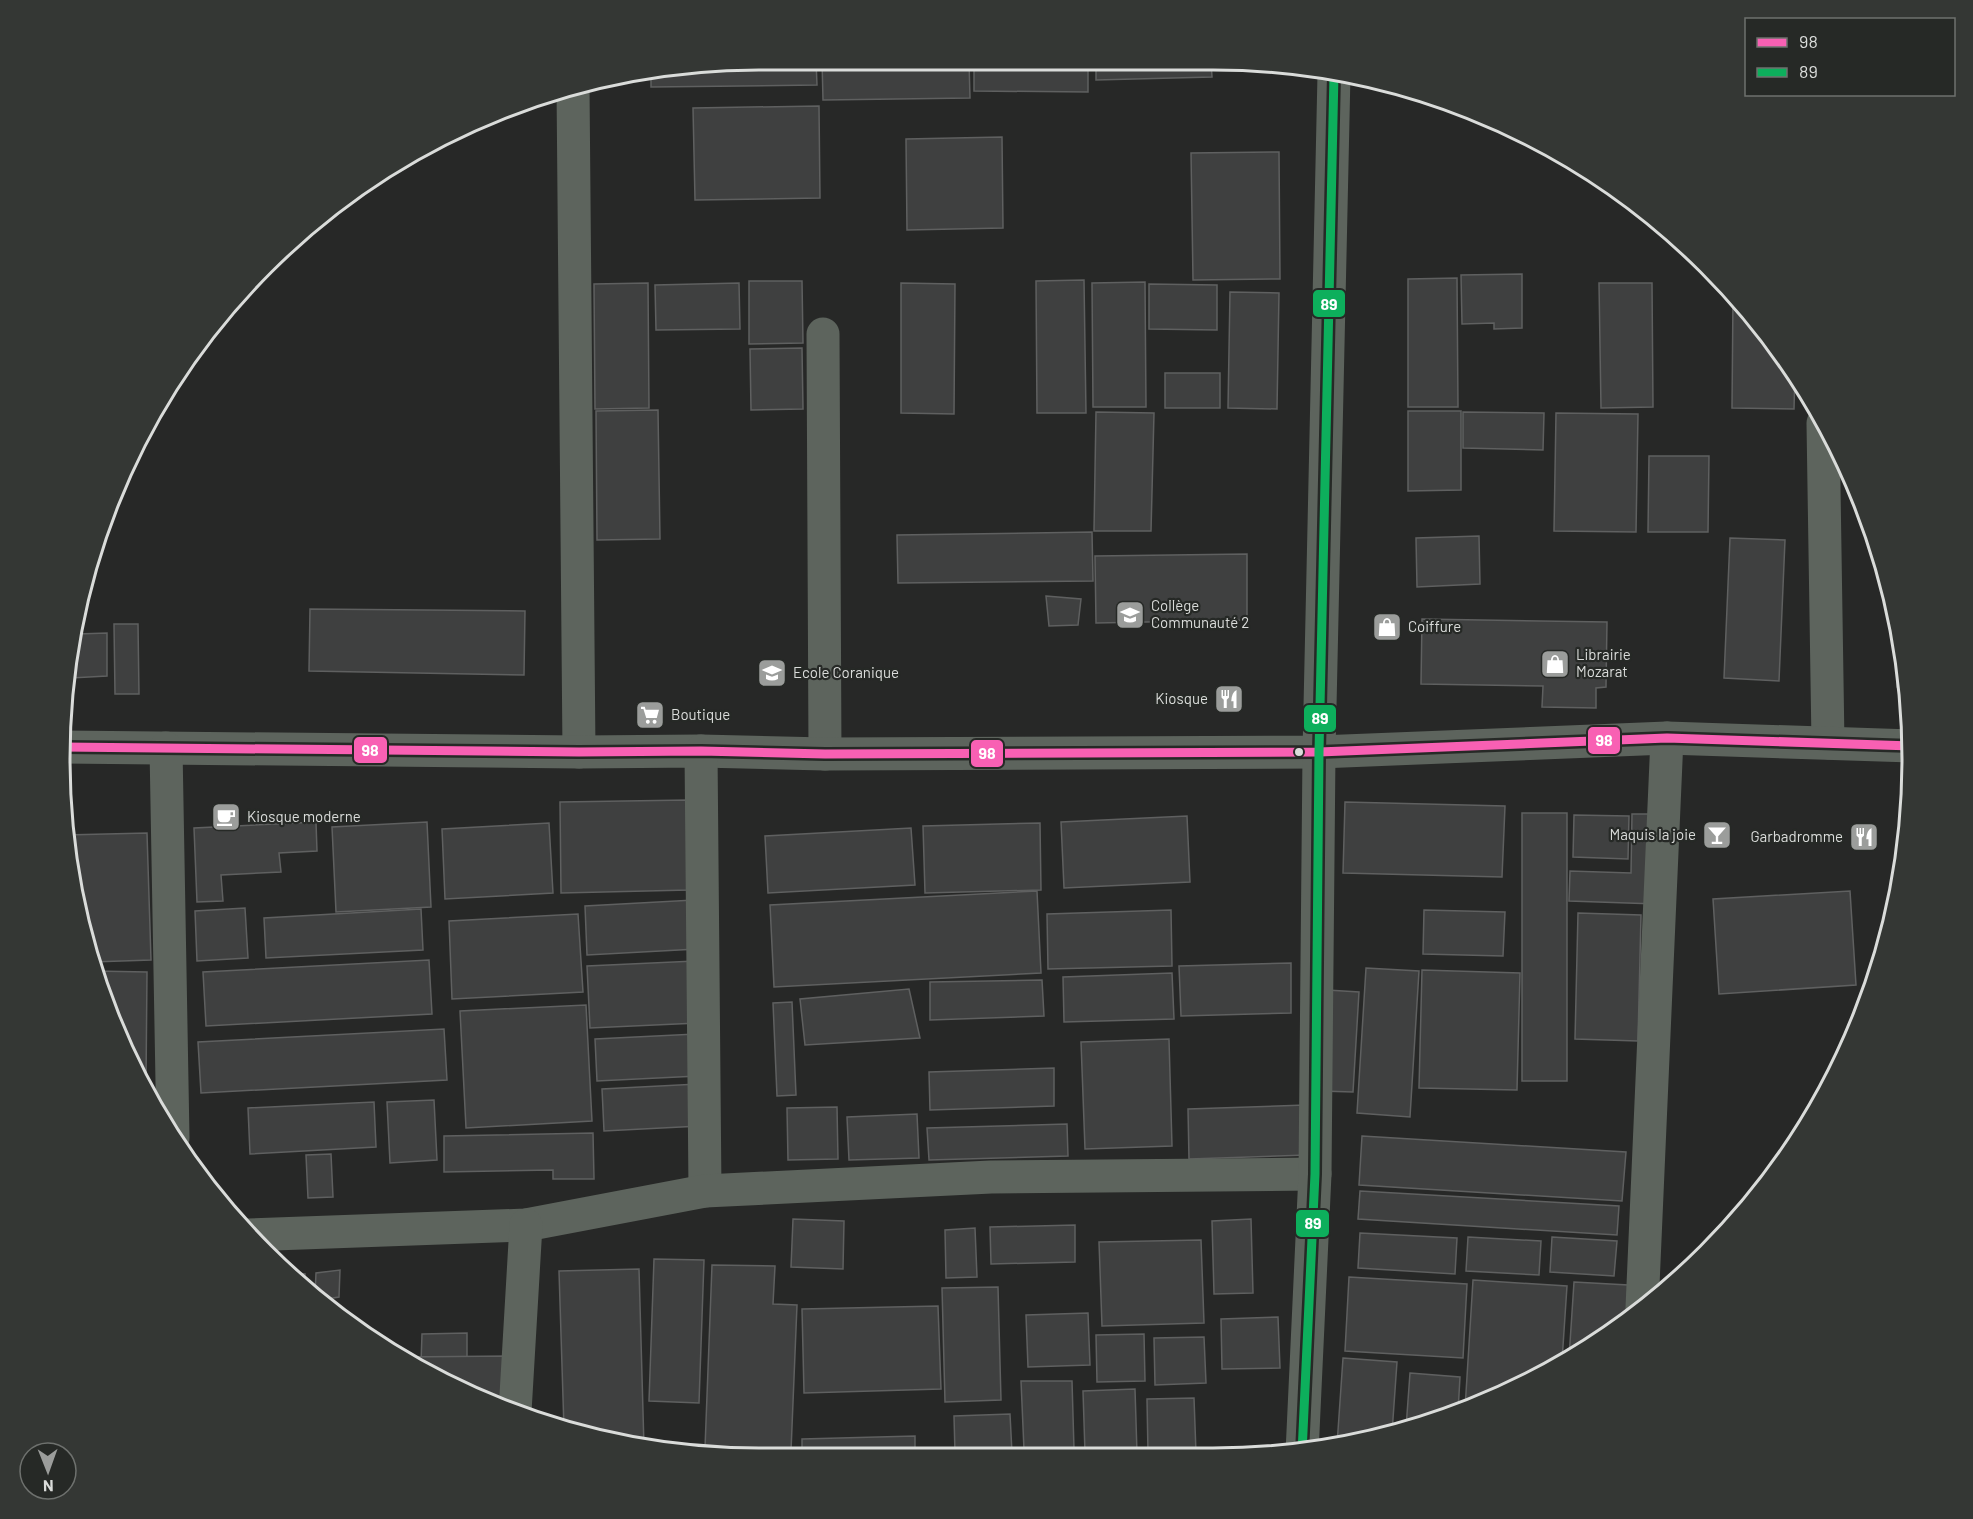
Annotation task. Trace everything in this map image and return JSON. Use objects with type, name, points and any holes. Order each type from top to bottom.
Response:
[{"type":"street","points":[[1302,1443],[1315,1174],[1319,752],[1334,81]]},
{"type":"street","points":[[573,96],[579,752]]},
{"type":"street","points":[[823,334],[825,754]]},
{"type":"street","points":[[1823,440],[1828,743]]},
{"type":"street","points":[[1642,1298],[1667,738]]},
{"type":"street","points":[[71,747],[701,751],[825,754],[1319,752],[1667,738],[1902,746]]},
{"type":"street","points":[[166,748],[173,1119]]},
{"type":"street","points":[[701,751],[705,1191]]},
{"type":"street","points":[[260,1235],[526,1225],[705,1191],[992,1177],[1315,1174]]},
{"type":"street","points":[[516,1404],[526,1225]]},
{"type":"building","points":[[760,70],[816,70],[817,85],[651,87],[651,79],[670,76]]},
{"type":"building","points":[[822,70],[969,70],[970,98],[823,100]]},
{"type":"building","points":[[974,70],[1088,70],[1088,92],[974,91]]},
{"type":"building","points":[[1096,70],[1212,70],[1212,77],[1096,80]]},
{"type":"building","points":[[819,106],[820,198],[695,200],[693,108]]},
{"type":"building","points":[[1002,137],[1003,228],[907,230],[906,139]]},
{"type":"building","points":[[1279,152],[1280,279],[1193,280],[1191,153]]},
{"type":"building","points":[[1522,274],[1522,328],[1494,329],[1494,323],[1462,324],[1461,275]]},
{"type":"building","points":[[1457,278],[1458,407],[1408,407],[1408,279]]},
{"type":"building","points":[[1084,280],[1086,413],[1037,413],[1036,281]]},
{"type":"building","points":[[749,281],[802,281],[803,343],[749,344]]},
{"type":"building","points":[[1145,282],[1146,407],[1093,407],[1092,283]]},
{"type":"building","points":[[648,283],[649,408],[595,409],[594,284]]},
{"type":"building","points":[[739,283],[740,329],[656,330],[655,285]]},
{"type":"building","points":[[901,283],[955,284],[954,414],[901,413]]},
{"type":"building","points":[[1599,283],[1652,283],[1653,407],[1601,408]]},
{"type":"building","points":[[1149,284],[1217,285],[1217,330],[1149,329]]},
{"type":"building","points":[[1230,292],[1279,293],[1277,409],[1228,408]]},
{"type":"building","points":[[1733,306],[1760,340],[1794,390],[1794,409],[1732,408]]},
{"type":"building","points":[[802,348],[803,409],[751,410],[750,349]]},
{"type":"building","points":[[1165,373],[1220,373],[1220,408],[1165,408]]},
{"type":"building","points":[[658,410],[660,539],[597,540],[596,411]]},
{"type":"building","points":[[1408,411],[1461,411],[1461,490],[1408,491]]},
{"type":"building","points":[[1096,412],[1154,413],[1151,531],[1094,531]]},
{"type":"building","points":[[1463,412],[1544,413],[1543,450],[1463,448]]},
{"type":"building","points":[[1556,413],[1638,414],[1636,532],[1554,531]]},
{"type":"building","points":[[1649,456],[1709,456],[1708,532],[1648,532]]},
{"type":"building","points":[[1092,532],[1093,581],[898,583],[897,535]]},
{"type":"building","points":[[1479,536],[1480,584],[1417,587],[1416,538]]},
{"type":"building","points":[[1730,538],[1785,540],[1779,681],[1724,678]]},
{"type":"building","points":[[1247,554],[1247,620],[1096,623],[1095,556]]},
{"type":"building","points":[[1046,596],[1081,599],[1078,625],[1049,626]]},
{"type":"building","points":[[310,609],[525,611],[524,675],[309,671]]},
{"type":"building","points":[[1422,619],[1607,622],[1606,687],[1596,688],[1596,708],[1542,707],[1543,686],[1421,684]]},
{"type":"building","points":[[114,624],[138,624],[139,694],[115,694]]},
{"type":"building","points":[[107,633],[107,676],[75,678],[82,634]]},
{"type":"building","points":[[688,800],[689,890],[561,893],[560,802]]},
{"type":"building","points":[[1345,802],[1505,806],[1502,877],[1343,873]]},
{"type":"building","points":[[1522,813],[1567,813],[1567,1081],[1522,1081]]},
{"type":"building","points":[[1632,814],[1658,814],[1656,904],[1569,901],[1570,871],[1631,873]]},
{"type":"building","points":[[1574,815],[1629,816],[1628,859],[1573,857]]},
{"type":"building","points":[[1187,816],[1190,882],[1064,888],[1061,822]]},
{"type":"building","points":[[316,822],[317,851],[279,853],[281,872],[221,875],[223,901],[197,902],[194,828]]},
{"type":"building","points":[[427,822],[431,907],[336,912],[332,827]]},
{"type":"building","points":[[549,823],[553,893],[445,899],[442,829]]},
{"type":"building","points":[[1040,823],[1041,890],[925,893],[923,826]]},
{"type":"building","points":[[911,828],[915,885],[768,893],[765,836]]},
{"type":"building","points":[[147,833],[151,960],[101,962],[84,894],[75,835]]},
{"type":"building","points":[[1037,891],[1041,973],[774,987],[770,905]]},
{"type":"building","points":[[1850,891],[1856,985],[1719,994],[1713,899]]},
{"type":"building","points":[[694,900],[697,949],[587,955],[585,906]]},
{"type":"building","points":[[245,908],[248,958],[197,961],[195,911]]},
{"type":"building","points":[[421,909],[423,950],[266,958],[264,918]]},
{"type":"building","points":[[1171,910],[1172,966],[1048,969],[1047,914]]},
{"type":"building","points":[[1424,910],[1505,912],[1503,956],[1423,954]]},
{"type":"building","points":[[1578,913],[1641,915],[1638,1041],[1575,1039]]},
{"type":"building","points":[[578,914],[583,992],[452,999],[449,921]]},
{"type":"building","points":[[429,960],[432,1014],[206,1026],[203,972]]},
{"type":"building","points":[[695,961],[698,1023],[590,1028],[587,966]]},
{"type":"building","points":[[1291,963],[1291,1013],[1181,1016],[1179,966]]},
{"type":"building","points":[[1366,968],[1419,971],[1410,1117],[1357,1113]]},
{"type":"building","points":[[1422,970],[1520,973],[1517,1090],[1419,1088]]},
{"type":"building","points":[[104,971],[147,972],[146,1072],[123,1023]]},
{"type":"building","points":[[1172,973],[1174,1019],[1064,1022],[1063,977]]},
{"type":"building","points":[[1042,980],[1044,1016],[930,1020],[930,982]]},
{"type":"building","points":[[909,989],[920,1038],[805,1045],[800,999]]},
{"type":"building","points":[[1327,990],[1359,992],[1353,1092],[1320,1091]]},
{"type":"building","points":[[792,1002],[796,1095],[777,1096],[773,1003]]},
{"type":"building","points":[[586,1005],[592,1121],[466,1128],[460,1011]]},
{"type":"building","points":[[444,1029],[447,1080],[201,1093],[198,1042]]},
{"type":"building","points":[[696,1034],[698,1076],[597,1081],[595,1039]]},
{"type":"building","points":[[1169,1039],[1172,1146],[1085,1149],[1081,1042]]},
{"type":"building","points":[[1054,1068],[1054,1106],[930,1110],[929,1072]]},
{"type":"building","points":[[698,1084],[700,1126],[604,1131],[602,1089]]},
{"type":"building","points":[[434,1100],[437,1160],[390,1163],[387,1102]]},
{"type":"building","points":[[374,1102],[376,1147],[250,1154],[248,1108]]},
{"type":"building","points":[[1305,1105],[1307,1155],[1189,1159],[1188,1109]]},
{"type":"building","points":[[837,1107],[838,1159],[788,1160],[787,1108]]},
{"type":"building","points":[[917,1114],[919,1158],[849,1160],[847,1117]]},
{"type":"building","points":[[1067,1124],[1068,1156],[929,1160],[927,1128]]},
{"type":"building","points":[[593,1133],[594,1179],[553,1179],[553,1170],[444,1172],[444,1136]]},
{"type":"building","points":[[1362,1136],[1626,1152],[1622,1201],[1359,1185]]},
{"type":"building","points":[[331,1154],[333,1197],[308,1198],[306,1155]]},
{"type":"building","points":[[1360,1191],[1619,1206],[1617,1235],[1358,1219]]},
{"type":"building","points":[[793,1219],[844,1221],[843,1269],[791,1267]]},
{"type":"building","points":[[1251,1219],[1253,1293],[1214,1294],[1212,1221]]},
{"type":"building","points":[[1075,1225],[1075,1262],[991,1264],[990,1227]]},
{"type":"building","points":[[975,1228],[977,1277],[946,1278],[945,1230]]},
{"type":"building","points":[[1360,1233],[1457,1238],[1455,1274],[1358,1268]]},
{"type":"building","points":[[1468,1237],[1541,1241],[1539,1275],[1466,1271]]},
{"type":"building","points":[[1552,1237],[1617,1241],[1614,1276],[1550,1272]]},
{"type":"building","points":[[1201,1240],[1204,1323],[1102,1326],[1099,1242]]},
{"type":"building","points":[[654,1259],[704,1260],[699,1403],[649,1401]]},
{"type":"building","points":[[712,1265],[775,1266],[773,1304],[797,1305],[791,1448],[705,1446]]},
{"type":"building","points":[[639,1269],[644,1438],[564,1420],[559,1271]]},
{"type":"building","points":[[340,1270],[339,1297],[330,1298],[315,1286],[316,1273]]},
{"type":"building","points":[[1349,1277],[1467,1284],[1463,1358],[1345,1351]]},
{"type":"building","points":[[1473,1280],[1567,1286],[1563,1353],[1518,1377],[1466,1400]]},
{"type":"building","points":[[1574,1282],[1628,1285],[1627,1310],[1570,1349]]},
{"type":"building","points":[[998,1287],[1001,1400],[945,1402],[942,1288]]},
{"type":"building","points":[[938,1306],[941,1389],[804,1393],[802,1309]]},
{"type":"building","points":[[1088,1313],[1090,1365],[1028,1367],[1026,1315]]},
{"type":"building","points":[[1278,1317],[1280,1368],[1222,1369],[1221,1319]]},
{"type":"building","points":[[467,1333],[467,1362],[428,1363],[421,1359],[422,1334]]},
{"type":"building","points":[[1144,1334],[1145,1381],[1097,1382],[1096,1335]]},
{"type":"building","points":[[1204,1337],[1206,1383],[1155,1385],[1154,1338]]},
{"type":"building","points":[[508,1356],[505,1400],[455,1377],[417,1357]]},
{"type":"building","points":[[1343,1358],[1397,1362],[1393,1425],[1338,1437]]},
{"type":"building","points":[[1410,1373],[1460,1377],[1459,1403],[1407,1421]]},
{"type":"building","points":[[1021,1381],[1072,1381],[1074,1448],[1024,1448]]},
{"type":"building","points":[[1135,1389],[1137,1448],[1085,1448],[1083,1391]]},
{"type":"building","points":[[1194,1398],[1196,1448],[1148,1448],[1147,1399]]},
{"type":"building","points":[[1010,1414],[1012,1448],[955,1448],[954,1416]]},
{"type":"building","points":[[915,1436],[915,1448],[802,1448],[802,1439]]},
{"type":"transit line","name":"89","points":[[1302,1443],[1315,1174],[1319,752],[1334,81]]},
{"type":"transit line","name":"98","points":[[71,747],[701,751],[825,754],[1319,752],[1667,738],[1902,746]]},
{"type":"place","name":"Collège Communauté 2","points":[[1130,615]]},
{"type":"place","name":"Coiffure","points":[[1387,627]]},
{"type":"place","name":"Librairie Mozarat","points":[[1555,664]]},
{"type":"place","name":"Ecole Coranique","points":[[772,673]]},
{"type":"place","name":"Kiosque","points":[[1229,699]]},
{"type":"place","name":"Boutique","points":[[650,715]]},
{"type":"place","name":"Kiosque moderne","points":[[226,817]]},
{"type":"place","name":"Maquis la joie","points":[[1717,835]]},
{"type":"place","name":"Garbadromme","points":[[1864,837]]}]
